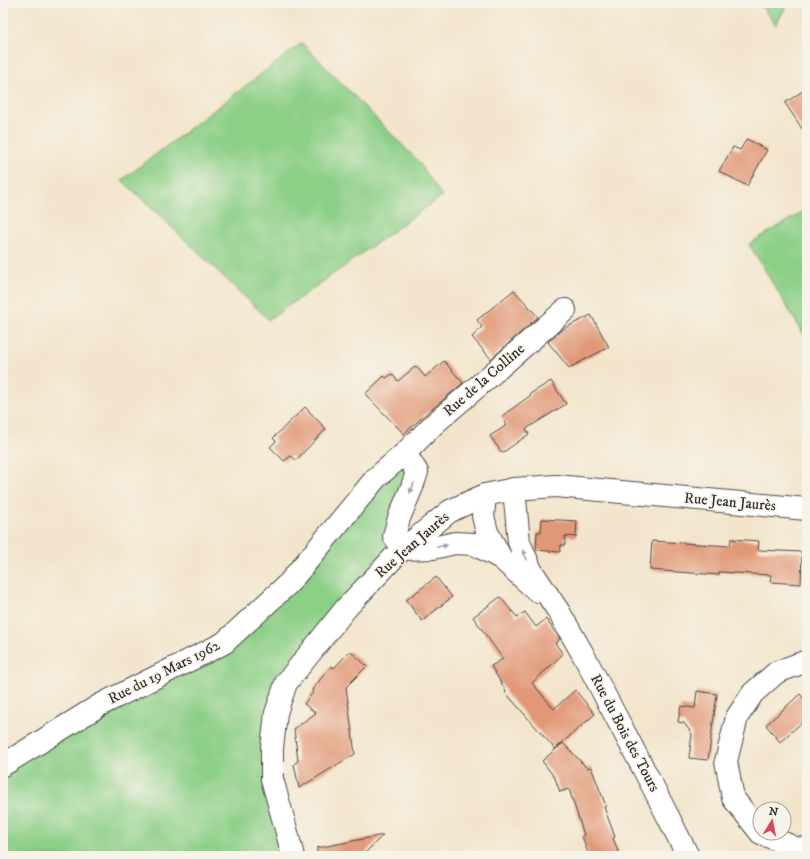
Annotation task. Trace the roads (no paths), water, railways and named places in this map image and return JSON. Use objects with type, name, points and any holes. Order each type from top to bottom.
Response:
[{"type":"street","name":"Rue de la Colline","points":[[406,453],[434,424],[565,310]]},
{"type":"street","points":[[406,453],[417,472],[399,518],[394,536],[403,549],[433,548],[455,543],[474,544],[501,558],[560,612]]},
{"type":"street","name":"Rue du 19 Mars 1962","points":[[3,765],[100,705],[224,643],[289,583],[376,478],[406,453]]},
{"type":"street","name":"Rue Jean Jaurès","points":[[293,856],[272,779],[272,748],[276,713],[286,682],[347,607],[397,554],[450,511],[485,495],[514,489],[556,486],[807,509]]},
{"type":"street","points":[[514,489],[519,542],[531,570],[560,612]]},
{"type":"street","points":[[485,495],[483,516],[487,532],[501,558]]},
{"type":"street","name":"Rue du Bois des Tours","points":[[560,612],[588,662],[688,856]]},
{"type":"street","points":[[752,822],[733,798],[726,761],[737,717],[753,693],[777,672],[807,661]]},
{"type":"street","points":[[779,841],[795,848],[807,849]]}]
